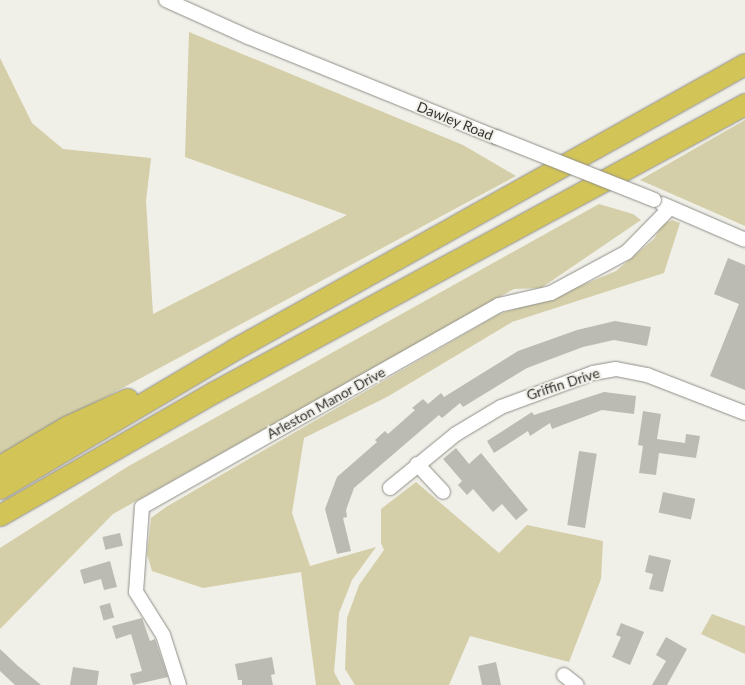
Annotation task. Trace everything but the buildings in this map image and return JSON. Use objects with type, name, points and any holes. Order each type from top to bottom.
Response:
[{"type":"highway","points":[[0,488],[232,350],[745,64]]},
{"type":"highway","points":[[0,515],[53,483],[214,392],[745,104]]},
{"type":"highway","points":[[0,466],[68,426],[232,350]]},
{"type":"highway","points":[[0,521],[53,483]]},
{"type":"street","name":"Dawley Road","points":[[166,0],[248,37],[654,200],[745,240]]},
{"type":"street","name":"Arleston Manor Drive","points":[[178,685],[163,635],[136,592],[142,507],[499,305],[551,292],[627,252],[670,208]]},
{"type":"street","name":"Griffin Drive","points":[[390,488],[417,464],[456,434],[501,407],[593,373],[616,368],[647,375],[745,413]]},
{"type":"street","points":[[417,464],[443,492]]},
{"type":"street","points":[[564,675],[577,685]]},
{"type":"shaded area","points":[[189,32],[463,145],[516,176],[0,454],[0,58],[32,123],[63,149],[151,158],[146,201],[153,314],[347,215],[185,157]]},
{"type":"shaded area","points":[[745,120],[745,226],[640,180]]},
{"type":"shaded area","points":[[599,204],[633,214],[641,220],[541,288],[514,289],[113,514],[0,629],[0,548],[127,467]]},
{"type":"shaded area","points":[[672,220],[680,223],[664,273],[512,322],[387,397],[304,438],[292,513],[310,566],[376,547],[352,580],[339,613],[334,672],[341,685],[316,685],[301,572],[203,588],[152,571],[147,554],[151,518],[166,507],[499,314],[554,297],[616,271],[654,239],[662,225]]},
{"type":"shaded area","points":[[416,482],[499,553],[527,525],[603,541],[601,579],[569,662],[470,636],[449,685],[355,685],[345,669],[347,618],[359,585],[384,550],[381,543],[381,509]]},
{"type":"shaded area","points":[[712,614],[745,626],[745,654],[701,634]]}]
